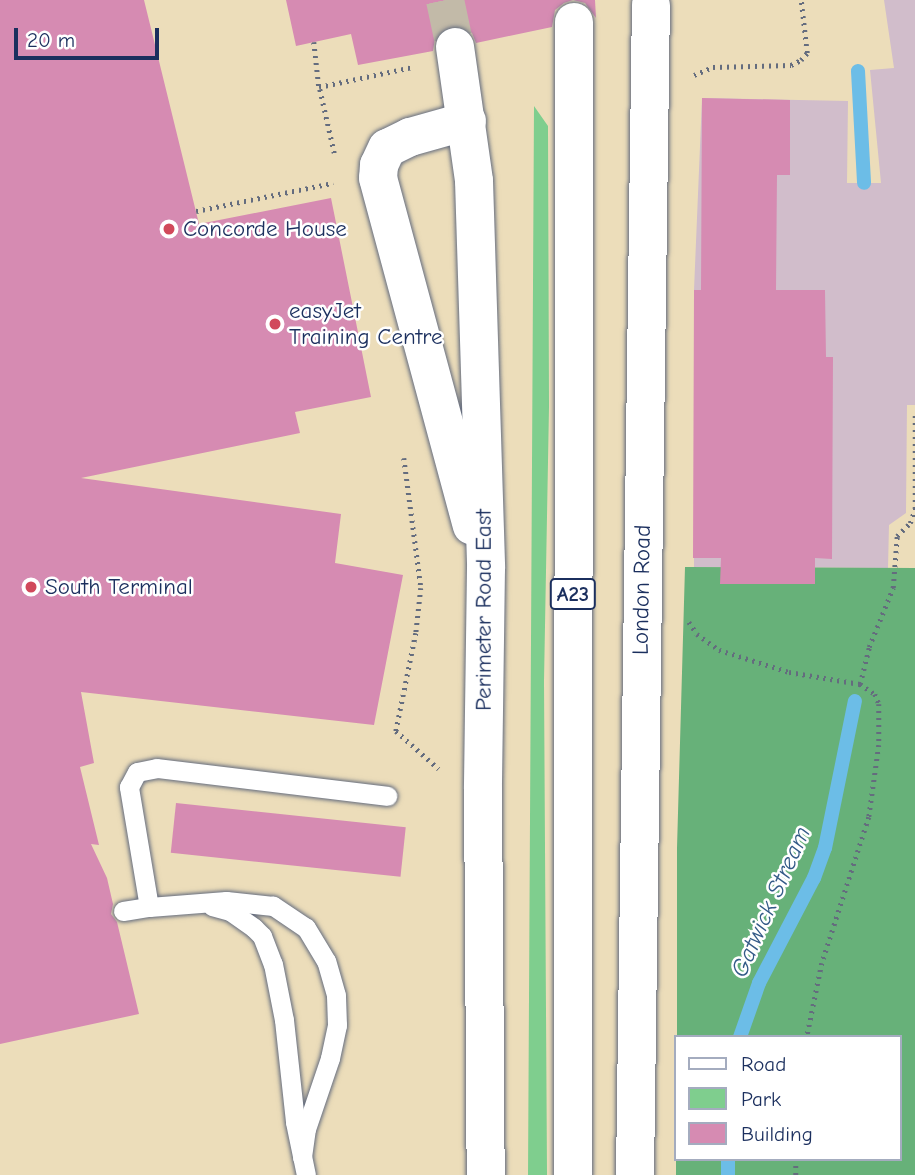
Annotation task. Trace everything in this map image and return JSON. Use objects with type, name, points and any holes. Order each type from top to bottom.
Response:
[{"type":"main road","name":"London Road","points":[[635,1175],[651,5]]},
{"type":"main road","name":"A23","points":[[573,1175],[574,22]]},
{"type":"main road","name":"Perimeter Road East","points":[[440,56],[467,121],[474,181],[486,568],[483,789],[486,1175]]},
{"type":"main road","points":[[467,121],[410,137],[387,148],[379,165],[378,178],[462,498],[486,568]]},
{"type":"lane","points":[[149,907],[129,798],[131,779],[137,772],[146,768],[166,768],[387,796]]},
{"type":"lane","points":[[122,911],[171,903],[247,901],[273,906],[306,928],[326,961],[336,995],[337,1024],[330,1058],[306,1129],[304,1166]]},
{"type":"lane","points":[[171,903],[200,903],[230,911],[244,919],[262,936],[277,982],[304,1166]]},
{"type":"path","points":[[690,78],[699,71],[713,67],[791,65],[801,60],[807,53],[801,0]]},
{"type":"path","points":[[314,43],[319,87],[335,154]]},
{"type":"path","points":[[319,87],[440,56]]},
{"type":"path","points":[[196,211],[341,181]]},
{"type":"path","points":[[860,684],[869,647],[892,588],[897,536],[910,523],[915,509],[915,412]]},
{"type":"path","points":[[404,452],[421,588],[418,621],[396,731],[444,774]]},
{"type":"path","points":[[687,615],[697,634],[735,656],[789,672],[860,684],[875,694],[881,720],[869,817],[819,973],[807,1035]]},
{"type":"shaded area","points":[[884,0],[915,0],[915,405],[907,405],[906,513],[889,525],[888,568],[694,567],[694,290],[702,98],[848,101],[847,183],[881,183],[870,70],[894,68]]},
{"type":"green space","points":[[534,106],[548,126],[549,407],[544,681],[547,1175],[528,1175]]},
{"type":"green space","points":[[685,567],[915,568],[915,1175],[676,1175],[676,1161],[901,1161],[901,1035],[677,1035],[677,848]]},
{"type":"building","points":[[0,0],[144,0],[199,224],[331,198],[371,397],[295,412],[300,433],[81,478],[341,514],[335,563],[403,575],[374,725],[81,692],[94,763],[80,767],[99,845],[91,844],[107,878],[113,904],[111,914],[117,922],[139,1014],[0,1044]]},
{"type":"building","points":[[286,0],[573,0],[555,10],[552,27],[476,43],[472,33],[464,27],[451,26],[442,29],[435,38],[433,51],[358,65],[351,34],[296,46]]},
{"type":"building","points":[[573,0],[595,0],[596,18],[585,3]]},
{"type":"building","points":[[702,98],[790,100],[790,175],[777,175],[776,290],[825,290],[826,357],[833,357],[832,559],[815,558],[815,584],[720,584],[721,558],[693,558],[694,290],[701,290]]},
{"type":"building","points":[[176,803],[406,827],[401,877],[171,853]]},
{"type":"waterway","name":"Gatwick Stream","points":[[858,71],[864,183]]},
{"type":"waterway","name":"Gatwick Stream","points":[[741,1035],[759,983],[814,878],[825,848],[855,701]]},
{"type":"waterway","name":"Gatwick Stream","points":[[728,1161],[728,1175]]},
{"type":"tunnel","points":[[445,0],[455,47]]},
{"type":"place","name":"Concorde House","points":[[169,229]]},
{"type":"place","name":"easyJet Training Centre","points":[[275,324]]},
{"type":"place","name":"South Terminal","points":[[31,587]]}]
